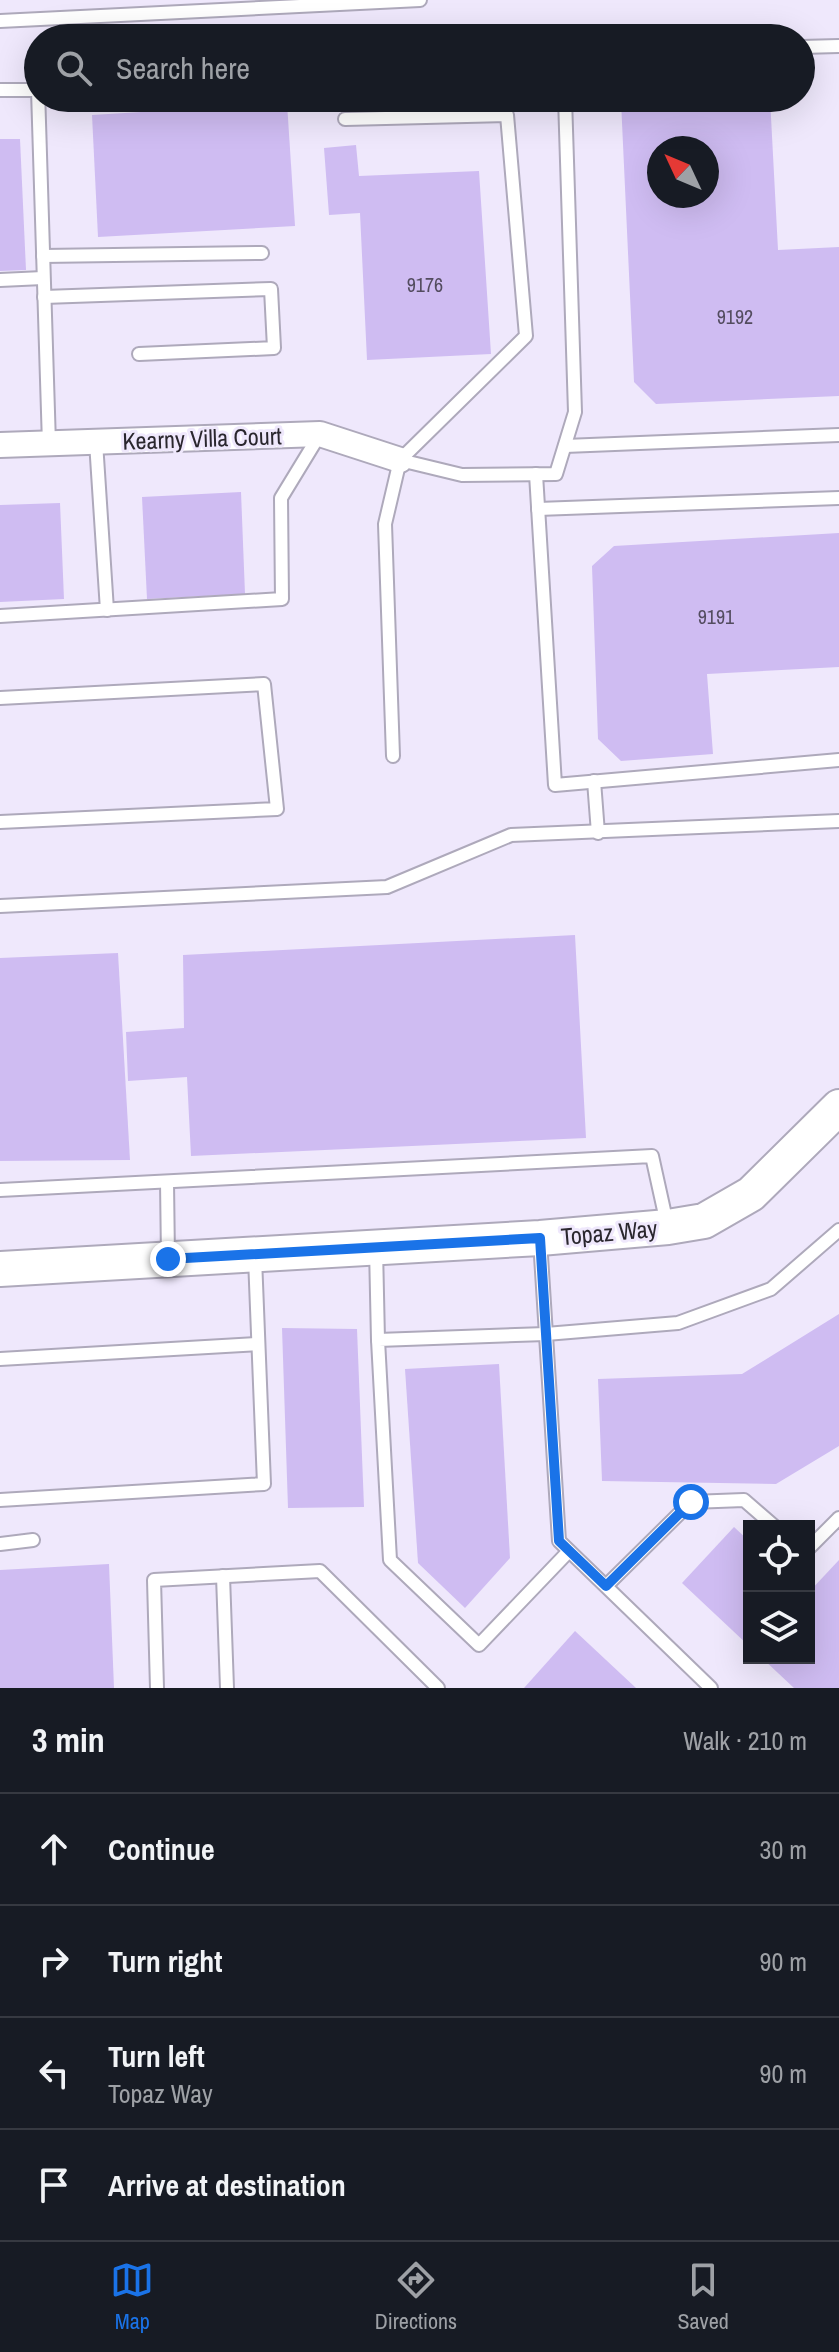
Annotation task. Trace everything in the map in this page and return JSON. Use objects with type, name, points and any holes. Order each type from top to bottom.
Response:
[{"type":"street","name":"Kearny Villa Court","points":[[0,445],[320,434],[400,460]]},
{"type":"street","name":"Topaz Way","points":[[0,1269],[540,1238],[704,1221],[751,1194],[839,1107]]},
{"type":"lane","points":[[0,21],[420,0]]},
{"type":"lane","points":[[815,47],[839,46]]},
{"type":"lane","points":[[0,90],[24,90]]},
{"type":"lane","points":[[39,112],[49,444]]},
{"type":"lane","points":[[400,460],[462,475],[556,474],[575,412],[565,112]]},
{"type":"lane","points":[[345,119],[507,115],[526,336],[400,460],[385,524],[393,756]]},
{"type":"lane","points":[[43,256],[262,253]]},
{"type":"lane","points":[[0,280],[43,278]]},
{"type":"lane","points":[[44,297],[271,289],[274,348],[139,354]]},
{"type":"lane","points":[[0,616],[282,599],[281,498],[320,434]]},
{"type":"lane","points":[[565,446],[839,435]]},
{"type":"lane","points":[[96,442],[107,610]]},
{"type":"lane","points":[[536,474],[555,785],[839,760]]},
{"type":"lane","points":[[538,509],[839,498]]},
{"type":"lane","points":[[0,698],[264,684],[277,809],[0,822]]},
{"type":"lane","points":[[594,781],[598,833]]},
{"type":"lane","points":[[0,906],[387,887],[511,835],[839,821]]},
{"type":"lane","points":[[0,1190],[652,1156],[668,1227]]},
{"type":"lane","points":[[167,1182],[168,1259]]},
{"type":"lane","points":[[378,1340],[546,1334],[678,1323],[771,1289],[839,1230]]},
{"type":"lane","points":[[540,1238],[559,1541],[711,1688]]},
{"type":"lane","points":[[376,1247],[390,1560],[479,1645],[569,1551]]},
{"type":"lane","points":[[0,1500],[264,1484],[254,1254]]},
{"type":"lane","points":[[0,1359],[258,1344]]},
{"type":"lane","points":[[606,1586],[691,1502],[744,1500],[767,1520]]},
{"type":"lane","points":[[815,1542],[839,1518]]},
{"type":"lane","points":[[0,1544],[33,1540]]},
{"type":"lane","points":[[157,1688],[154,1580],[320,1571],[438,1688]]},
{"type":"lane","points":[[223,1576],[227,1688]]},
{"type":"building","points":[[288,112],[295,226],[98,237],[92,115]]},
{"type":"building","points":[[622,112],[771,112],[778,250],[839,247],[839,396],[656,404],[634,382]]},
{"type":"building","points":[[0,139],[20,139],[26,270],[0,271]]},
{"type":"building","points":[[356,145],[359,176],[479,171],[491,354],[367,360],[360,213],[329,215],[324,148]]},
{"type":"building","points":[[241,492],[245,594],[147,599],[142,497]]},
{"type":"building","points":[[60,503],[64,599],[0,602],[0,505]]},
{"type":"building","points":[[839,533],[839,667],[707,674],[713,754],[621,761],[598,739],[592,566],[614,546]]},
{"type":"building","points":[[575,935],[586,1138],[191,1156],[187,1077],[128,1081],[126,1032],[184,1028],[183,955]]},
{"type":"building","points":[[118,953],[130,1160],[0,1161],[0,958]]},
{"type":"building","points":[[839,1314],[839,1446],[776,1484],[602,1481],[598,1379],[742,1374]]},
{"type":"building","points":[[282,1328],[357,1329],[364,1507],[288,1508]]},
{"type":"building","points":[[499,1364],[510,1558],[465,1608],[418,1563],[405,1369]]},
{"type":"building","points":[[734,1527],[743,1535],[743,1640],[682,1583]]},
{"type":"building","points":[[839,1560],[839,1688],[794,1688],[768,1664],[815,1664],[815,1586]]},
{"type":"building","points":[[109,1564],[114,1688],[0,1688],[0,1570]]},
{"type":"building","points":[[575,1631],[636,1688],[524,1688]]},
{"type":"route","points":[[168,1259],[540,1238],[559,1541],[606,1586],[691,1502]]}]
